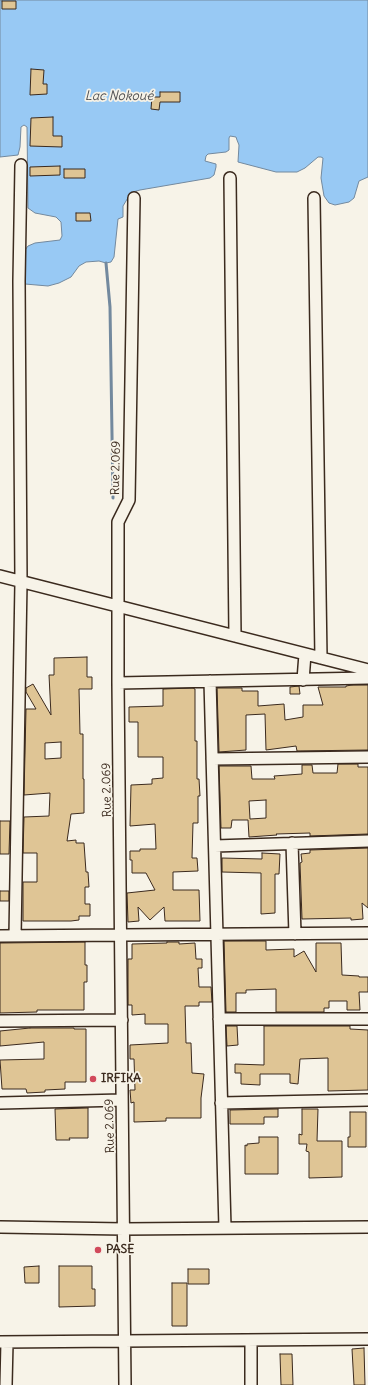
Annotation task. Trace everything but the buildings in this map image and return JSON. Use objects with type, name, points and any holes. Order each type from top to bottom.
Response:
[{"type":"street","points":[[15,936],[21,582],[19,281],[21,165]]},
{"type":"street","points":[[230,178],[235,636]]},
{"type":"street","name":"Rue 2.069","points":[[125,1385],[118,683],[118,522],[129,500],[134,198]]},
{"type":"street","points":[[314,198],[321,658]]},
{"type":"street","points":[[0,576],[368,670]]},
{"type":"street","points":[[303,680],[305,654]]},
{"type":"street","points":[[118,683],[368,678]]},
{"type":"street","points":[[210,681],[225,1228]]},
{"type":"street","points":[[212,759],[368,757]]},
{"type":"street","points":[[215,846],[368,841]]},
{"type":"street","points":[[292,843],[295,934]]},
{"type":"street","points":[[0,936],[368,933]]},
{"type":"street","points":[[219,1019],[368,1019]]},
{"type":"street","points":[[0,1021],[122,1020]]},
{"type":"street","points":[[0,1103],[122,1100]]},
{"type":"street","points":[[221,1103],[368,1100]]},
{"type":"street","points":[[0,1227],[124,1229],[368,1227]]},
{"type":"street","points":[[6,1385],[3,1342],[368,1339]]},
{"type":"street","points":[[251,1340],[251,1385]]},
{"type":"water","name":"Lac Nokoué","points":[[0,0],[368,0],[368,177],[359,181],[354,198],[349,202],[335,205],[329,203],[324,196],[321,178],[323,158],[318,157],[305,168],[297,172],[276,172],[238,162],[239,145],[236,137],[230,136],[229,150],[226,152],[208,154],[206,156],[205,161],[216,164],[214,175],[210,178],[140,190],[133,192],[129,196],[123,206],[123,217],[118,219],[114,257],[111,262],[86,262],[79,266],[71,277],[59,283],[48,286],[25,284],[23,269],[25,250],[28,246],[35,243],[60,240],[62,236],[61,222],[56,217],[35,213],[28,208],[27,127],[24,125],[21,127],[18,155],[0,157]]},
{"type":"waterway","points":[[106,263],[110,307],[113,498]]},
{"type":"place","name":"IRFIKA","points":[[93,1079]]},
{"type":"place","name":"PASE","points":[[98,1250]]}]
